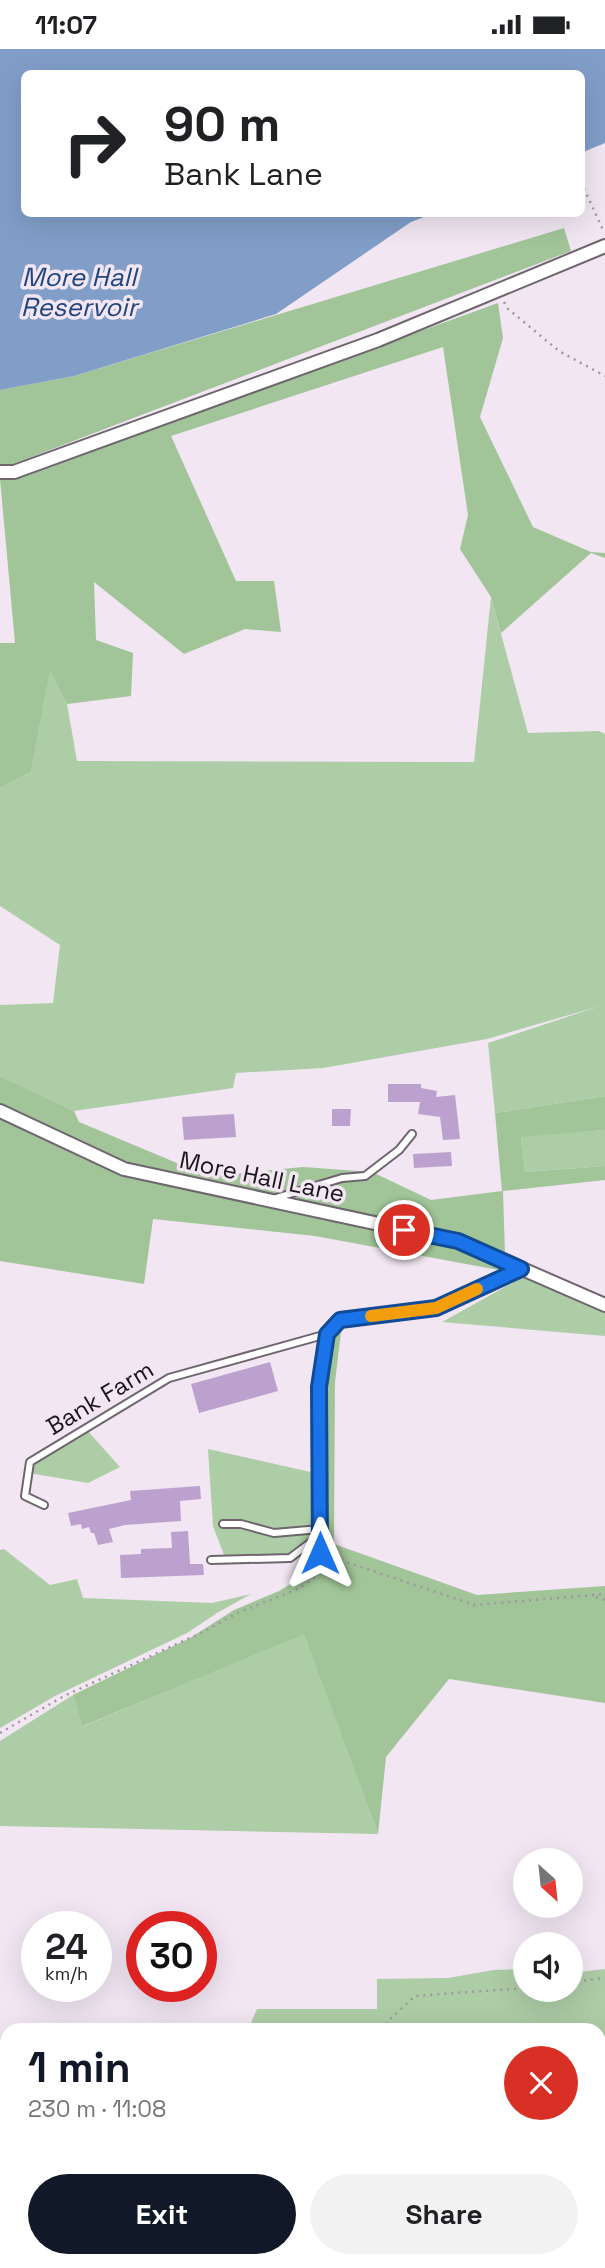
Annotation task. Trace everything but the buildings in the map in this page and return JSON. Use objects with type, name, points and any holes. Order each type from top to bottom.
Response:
[{"type":"street","points":[[0,472],[14,471],[365,345],[499,292],[605,246]]},
{"type":"street","name":"More Hall Lane","points":[[0,1111],[124,1169],[458,1241],[605,1305]]},
{"type":"street","points":[[320,1553],[319,1387],[327,1334],[340,1320],[436,1308],[521,1269]]},
{"type":"lane","points":[[269,1200],[342,1178],[365,1176],[399,1150],[412,1134]]},
{"type":"lane","name":"Bank Farm","points":[[44,1505],[25,1496],[30,1462],[134,1399],[169,1378],[327,1334]]},
{"type":"lane","points":[[223,1524],[241,1524],[274,1533],[320,1533]]},
{"type":"lane","points":[[211,1560],[290,1558],[320,1533]]},
{"type":"path","points":[[585,191],[605,235]]},
{"type":"path","points":[[499,292],[508,308],[559,351],[605,376]]},
{"type":"path","points":[[0,1733],[64,1696],[205,1631],[237,1613],[300,1588],[314,1577],[318,1570],[320,1553],[475,1605],[605,1594]]},
{"type":"path","points":[[592,1596],[605,1600]]},
{"type":"path","points":[[583,1981],[605,1978]]},
{"type":"path","points":[[387,2023],[415,1996],[513,1989]]},
{"type":"green space","points":[[564,228],[571,251],[13,464],[0,464],[0,390],[74,376]]},
{"type":"green space","points":[[498,303],[503,338],[480,417],[533,527],[591,552],[605,553],[605,558],[591,553],[501,633],[491,597],[460,549],[468,515],[443,347],[171,436],[236,581],[274,581],[281,632],[245,629],[184,654],[94,582],[96,640],[133,653],[131,696],[67,704],[50,671],[31,772],[0,788],[0,643],[15,643],[0,479],[15,478]]},
{"type":"green space","points":[[491,597],[528,733],[599,731],[605,734],[605,1096],[495,1113],[488,1043],[600,1006],[487,1039],[323,1068],[236,1073],[233,1088],[74,1111],[0,1076],[0,1005],[53,1003],[60,945],[0,906],[0,788],[31,772],[50,670],[67,704],[77,761],[474,762]]},
{"type":"green space","points":[[0,1076],[74,1111],[79,1122],[184,1166],[222,1175],[303,1167],[372,1172],[431,1200],[502,1191],[495,1113],[605,1096],[605,1130],[521,1137],[524,1172],[605,1166],[605,1180],[503,1191],[505,1255],[125,1164],[0,1106]]},
{"type":"green space","points":[[0,1117],[123,1175],[459,1249],[504,1271],[315,1236],[153,1219],[144,1284],[0,1261]]},
{"type":"green space","points":[[605,1130],[605,1166],[523,1172],[521,1136]]},
{"type":"green space","points":[[523,1277],[605,1311],[605,1336],[442,1322]]},
{"type":"green space","points":[[342,1324],[335,1382],[334,1544],[477,1595],[605,1586],[605,1703],[449,1679],[386,1757],[378,1834],[304,1634],[83,1726],[73,1695],[190,1638],[234,1610],[279,1591],[319,1566],[322,1552],[322,1387],[329,1338]]},
{"type":"green space","points":[[86,1429],[120,1467],[88,1483],[23,1472]]},
{"type":"green space","points":[[208,1449],[315,1473],[316,1553],[224,1555],[213,1526]]},
{"type":"green space","points":[[4,1549],[50,1585],[77,1579],[83,1598],[212,1603],[251,1594],[187,1633],[55,1696],[0,1728],[0,1550]]},
{"type":"green space","points":[[304,1633],[378,1834],[0,1826],[0,1741],[73,1695],[84,1726]]},
{"type":"green space","points":[[513,1969],[513,2002],[583,2002],[583,1972],[605,1969],[605,2023],[251,2023],[257,2009],[377,2009],[377,1979],[448,1978]]},
{"type":"water","name":"More Hall Reservoir","points":[[0,49],[605,49],[605,143],[585,151],[585,70],[21,70],[21,217],[424,217],[411,222],[276,314],[74,376],[0,390]]},
{"type":"slow traffic","points":[[371,1316],[436,1308],[477,1289]]},
{"type":"route","points":[[320,1553],[319,1387],[327,1334],[340,1320],[436,1308],[521,1269],[458,1241],[404,1230]]}]
